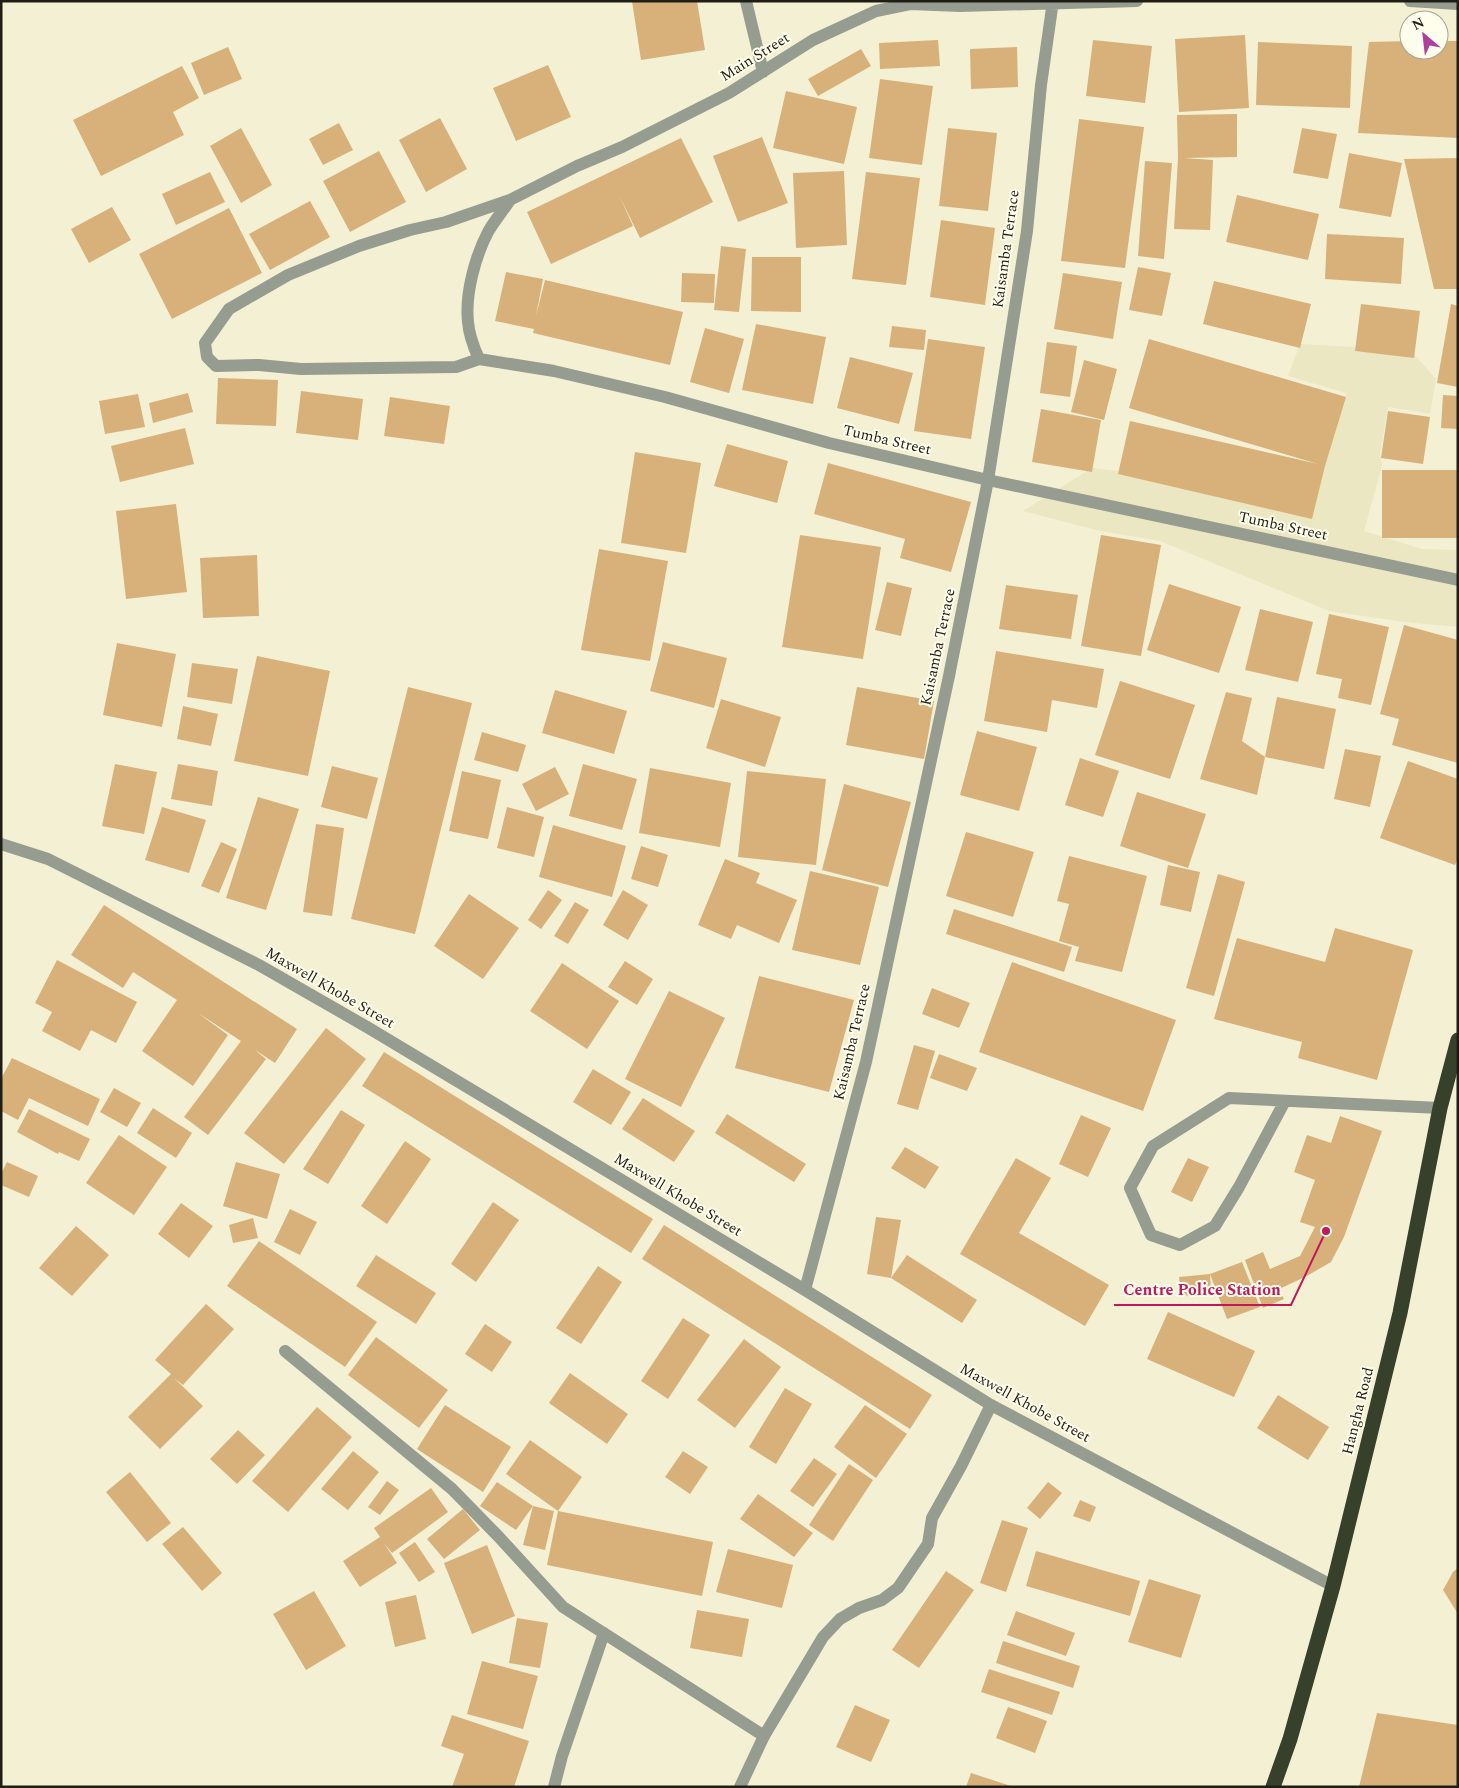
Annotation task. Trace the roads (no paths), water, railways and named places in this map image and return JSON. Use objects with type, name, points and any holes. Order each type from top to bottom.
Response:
[{"type":"highway","name":"Hangha Road","points":[[1273,1787],[1290,1739],[1333,1586],[1400,1313],[1440,1108],[1458,1040]]},
{"type":"street","points":[[746,1],[763,72]]},
{"type":"street","name":"Main Street","points":[[479,359],[456,367],[301,369],[216,366],[207,357],[205,342],[229,309],[288,275],[359,246],[410,230],[446,222],[510,200],[577,166],[622,147],[729,93],[813,40],[876,11],[910,4],[960,6],[1137,1]]},
{"type":"street","points":[[1410,1],[1458,4]]},
{"type":"street","name":"Kaisamba Terrace","points":[[805,1290],[866,1062],[949,676],[988,480],[1026,230],[1041,85],[1053,3]]},
{"type":"street","points":[[479,359],[468,322],[474,263],[488,232],[510,200]]},
{"type":"street","name":"Tumba Street","points":[[479,359],[554,371],[665,397],[829,444],[988,480],[1458,580]]},
{"type":"street","name":"Maxwell Khobe Street","points":[[1,844],[48,860],[259,965],[367,1027],[805,1290],[991,1405],[1333,1586]]},
{"type":"street","points":[[1285,1101],[1239,1187],[1215,1226],[1180,1245],[1151,1235],[1130,1188],[1153,1146],[1229,1098],[1440,1108]]},
{"type":"street","points":[[285,1351],[452,1489],[563,1607],[764,1736]]},
{"type":"street","points":[[740,1787],[764,1736],[823,1637],[840,1619],[859,1608],[882,1600],[898,1588],[928,1544],[932,1518],[961,1466],[991,1405]]},
{"type":"street","points":[[554,1787],[562,1756],[604,1633]]},
{"type":"place","name":"Centre Police Station","points":[[1326,1231]]}]
